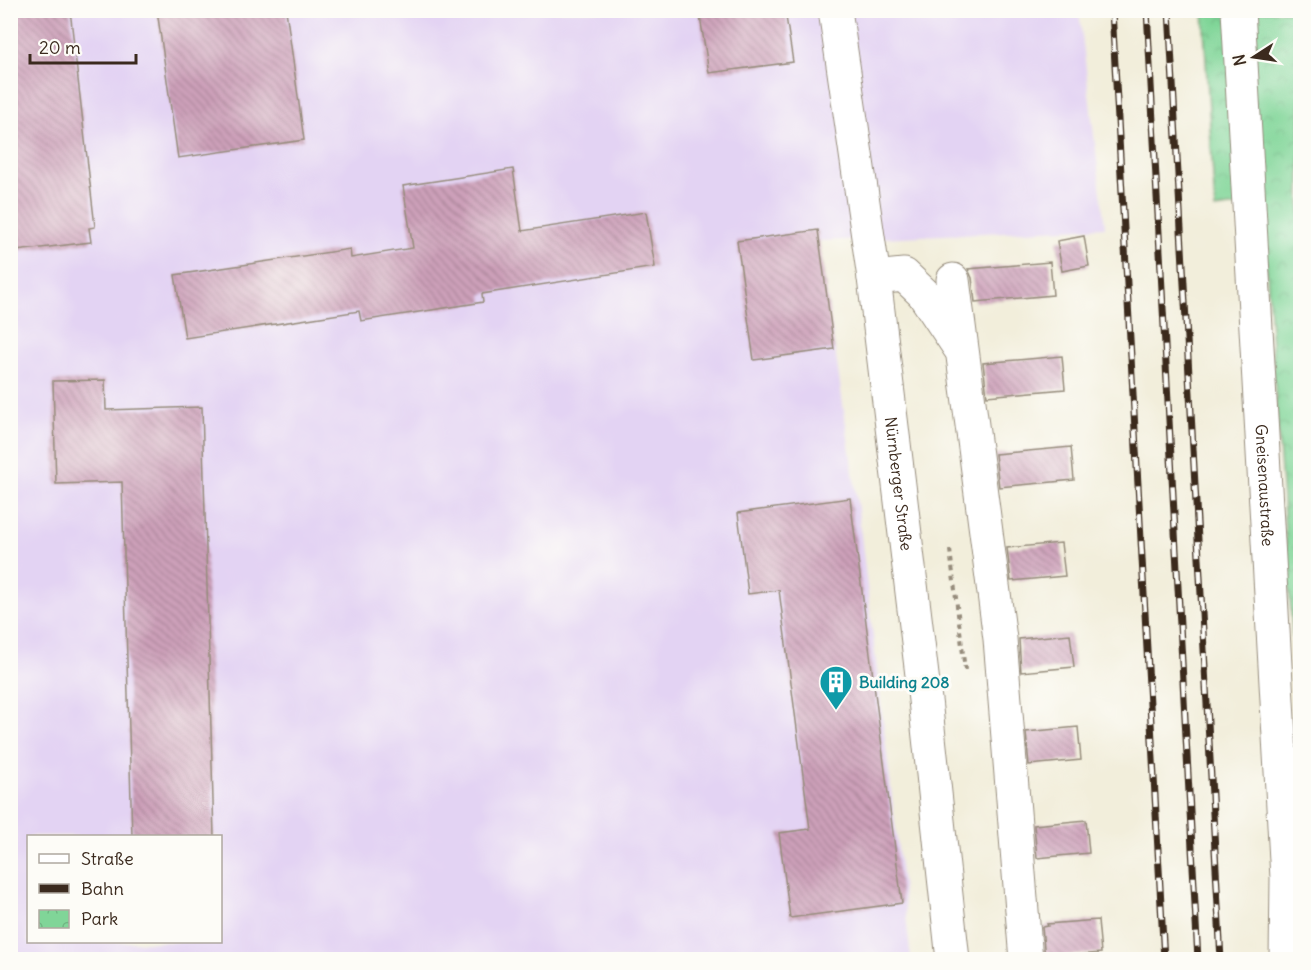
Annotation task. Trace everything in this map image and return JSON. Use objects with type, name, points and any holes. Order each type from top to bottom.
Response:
[{"type":"street","name":"Nürnberger Straße","points":[[835,10],[874,278],[924,688],[953,960]]},
{"type":"street","name":"Gneisenaustraße","points":[[1238,10],[1287,878],[1286,960]]},
{"type":"street","points":[[874,278],[904,275],[923,293],[964,353]]},
{"type":"street","points":[[953,280],[1000,639],[1026,960]]},
{"type":"path","points":[[949,540],[966,680]]},
{"type":"shaded area","points":[[10,11],[1079,11],[1105,227],[819,241],[856,493],[911,959],[11,959]]},
{"type":"green space","points":[[1203,11],[1300,11],[1300,959],[1296,959],[1296,685],[1262,203],[1215,209]]},
{"type":"building","points":[[10,10],[70,10],[95,227],[89,228],[91,242],[16,251],[10,199]]},
{"type":"building","points":[[157,10],[286,10],[304,140],[178,158]]},
{"type":"building","points":[[699,10],[785,10],[793,62],[709,73]]},
{"type":"building","points":[[513,169],[522,231],[646,212],[655,267],[482,294],[483,302],[361,321],[359,311],[185,338],[175,275],[350,249],[351,258],[413,248],[403,186]]},
{"type":"building","points":[[818,230],[834,349],[754,360],[737,241]]},
{"type":"building","points":[[1084,236],[1089,266],[1062,271],[1057,241]]},
{"type":"building","points":[[1050,262],[1053,295],[975,302],[972,278],[968,269]]},
{"type":"building","points":[[1062,356],[1065,389],[987,396],[983,363]]},
{"type":"building","points":[[105,380],[106,410],[202,407],[214,835],[132,835],[122,482],[56,484],[53,381]]},
{"type":"building","points":[[1071,447],[1074,480],[999,487],[995,454]]},
{"type":"building","name":"Building 208","points":[[850,498],[902,903],[790,918],[779,833],[810,829],[779,590],[748,594],[738,513]]},
{"type":"building","points":[[1061,543],[1065,576],[1011,581],[1007,548]]},
{"type":"building","points":[[1070,634],[1074,667],[1021,672],[1019,639]]},
{"type":"building","points":[[1078,727],[1081,760],[1029,765],[1026,732]]},
{"type":"building","points":[[1086,820],[1089,853],[1037,858],[1034,825]]},
{"type":"building","points":[[1098,920],[1101,953],[1045,958],[1042,927],[1048,926],[1047,924]]},
{"type":"railway","points":[[1112,10],[1164,960]]},
{"type":"railway","points":[[1147,10],[1198,960]]},
{"type":"railway","points":[[1169,10],[1221,960]]},
{"type":"place","name":"Building 208","points":[[836,711]]}]
